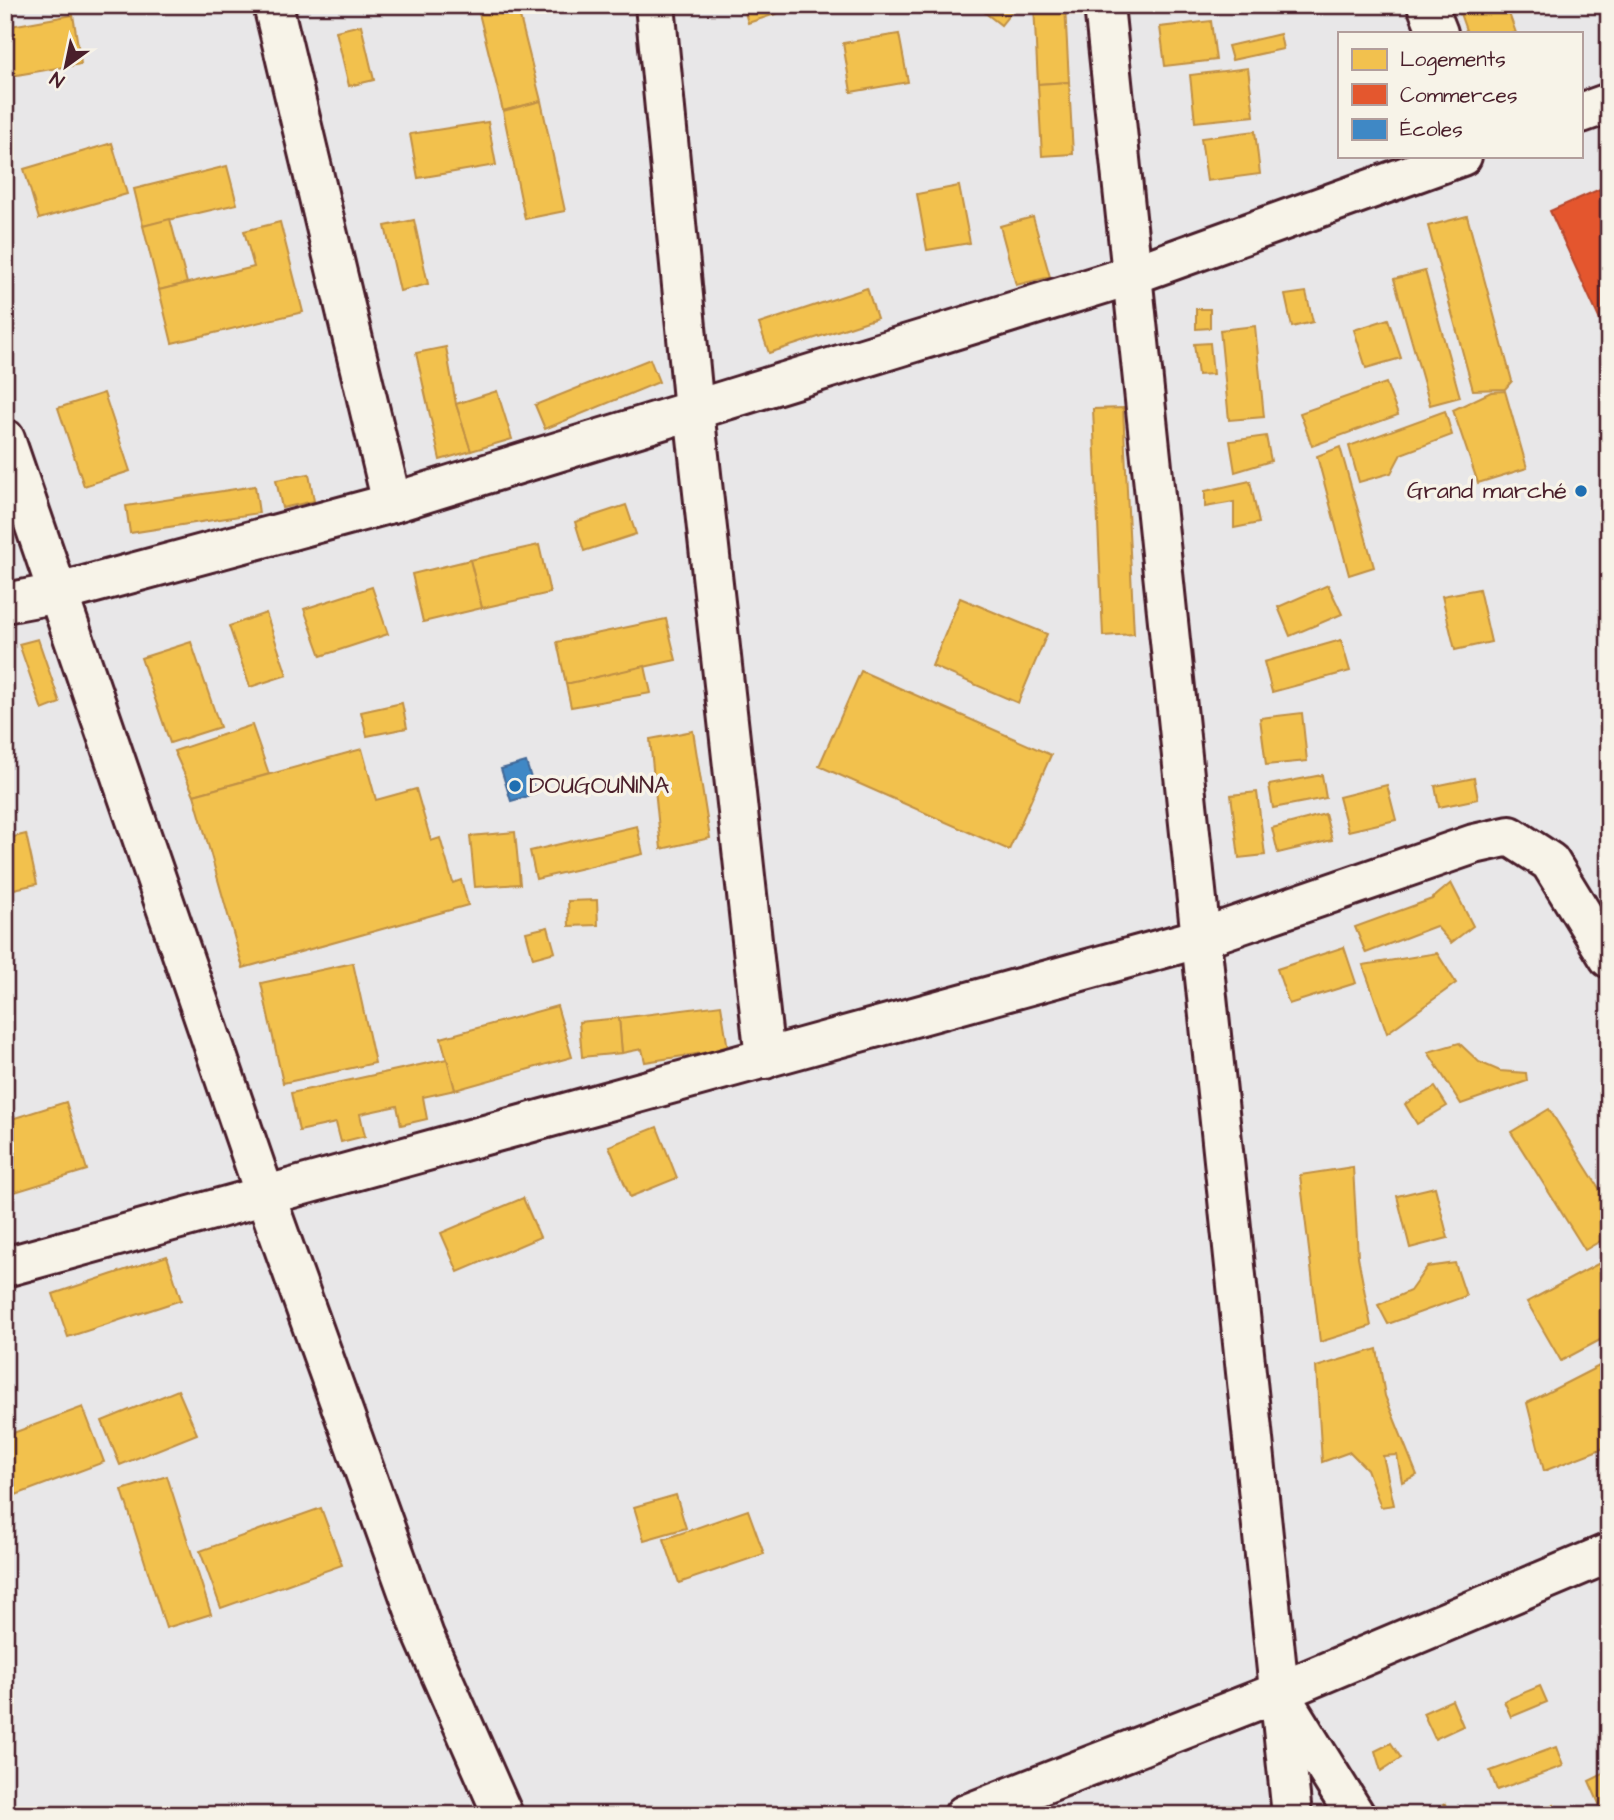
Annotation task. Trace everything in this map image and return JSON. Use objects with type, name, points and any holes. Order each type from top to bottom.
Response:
[{"type":"street","points":[[273,5],[391,503]]},
{"type":"street","points":[[655,5],[694,410],[765,1059]]},
{"type":"street","points":[[1104,5],[1292,1815]]},
{"type":"street","points":[[1427,5],[1438,32]]},
{"type":"street","points":[[1582,113],[1609,103]]},
{"type":"street","points":[[5,603],[58,593],[391,503],[1132,275],[1456,158]]},
{"type":"street","points":[[5,439],[265,1195],[424,1636],[503,1815]]},
{"type":"street","points":[[5,1267],[1201,938],[1474,844],[1510,836],[1550,862],[1609,958]]},
{"type":"street","points":[[964,1815],[1279,1692],[1609,1553]]},
{"type":"street","points":[[1279,1692],[1355,1815]]},
{"type":"building: Logements","points":[[477,5],[517,5],[541,101],[503,111]]},
{"type":"building: Logements","points":[[743,5],[803,5],[748,23]]},
{"type":"building: Logements","points":[[975,5],[1017,5],[1001,25]]},
{"type":"building: Logements","points":[[1034,5],[1065,5],[1069,82],[1038,84]]},
{"type":"building: Logements","points":[[1457,5],[1506,5],[1516,32],[1467,32]]},
{"type":"building: Logements","points":[[73,15],[81,64],[5,77],[5,27]]},
{"type":"building: Logements","points":[[1211,21],[1216,60],[1165,66],[1160,27]]},
{"type":"building: Logements","points":[[361,25],[374,80],[349,86],[336,31]]},
{"type":"building: Logements","points":[[899,34],[908,82],[851,92],[843,43]]},
{"type":"building: Logements","points":[[1280,34],[1283,49],[1232,60],[1228,46]]},
{"type":"building: Logements","points":[[1248,68],[1254,116],[1195,122],[1190,75]]},
{"type":"building: Logements","points":[[1069,82],[1073,154],[1042,156],[1038,84]]},
{"type":"building: Logements","points":[[541,101],[565,211],[525,219],[503,111]]},
{"type":"building: Logements","points":[[488,122],[496,165],[418,178],[410,134]]},
{"type":"building: Logements","points":[[1255,131],[1260,174],[1207,181],[1201,138]]},
{"type":"building: Logements","points":[[112,143],[127,194],[39,219],[24,169]]},
{"type":"building: Logements","points":[[227,166],[237,204],[143,226],[134,189]]},
{"type":"building: Logements","points":[[959,186],[970,243],[927,250],[917,194]]},
{"type":"building: Logements","points":[[1467,216],[1512,381],[1505,389],[1473,390],[1428,226]]},
{"type":"building: Logements","points":[[1033,217],[1050,277],[1016,285],[1000,226]]},
{"type":"building: Logements","points":[[170,219],[187,283],[159,290],[143,226]]},
{"type":"building: Logements","points":[[414,220],[428,284],[400,291],[385,226]]},
{"type":"building: Logements","points":[[280,222],[303,312],[172,343],[159,290],[254,267],[244,231]]},
{"type":"building: Logements","points":[[1425,271],[1460,397],[1430,405],[1394,279]]},
{"type":"building: Logements","points":[[867,288],[877,318],[769,353],[759,324]]},
{"type":"building: Logements","points":[[1306,292],[1313,322],[1292,327],[1285,295]]},
{"type":"building: Logements","points":[[1196,309],[1210,309],[1210,328],[1196,329]]},
{"type":"building: Logements","points":[[1388,319],[1401,358],[1366,368],[1354,330]]},
{"type":"building: Logements","points":[[1255,326],[1264,417],[1229,420],[1220,330]]},
{"type":"building: Logements","points":[[1210,343],[1213,374],[1198,375],[1194,344]]},
{"type":"building: Logements","points":[[446,347],[456,404],[471,451],[440,460],[416,353]]},
{"type":"building: Logements","points":[[650,359],[659,382],[545,429],[535,405]]},
{"type":"building: Logements","points":[[1386,383],[1398,415],[1312,446],[1300,413]]},
{"type":"building: Logements","points":[[497,391],[512,439],[471,451],[456,404]]},
{"type":"building: Logements","points":[[1505,391],[1527,468],[1478,483],[1453,410],[1491,392]]},
{"type":"building: Logements","points":[[104,393],[130,471],[84,486],[58,408]]},
{"type":"building: Logements","points":[[1123,408],[1134,634],[1103,636],[1093,409]]},
{"type":"building: Logements","points":[[1445,411],[1452,435],[1401,454],[1391,473],[1359,482],[1349,446]]},
{"type":"building: Logements","points":[[1266,436],[1271,461],[1235,472],[1230,441]]},
{"type":"building: Logements","points":[[1340,447],[1374,567],[1349,575],[1317,456]]},
{"type":"building: Logements","points":[[309,474],[314,501],[282,508],[276,480]]},
{"type":"building: Logements","points":[[1250,481],[1259,523],[1234,528],[1234,502],[1205,507],[1205,491]]},
{"type":"building: Logements","points":[[255,486],[259,513],[130,533],[126,506]]},
{"type":"building: Logements","points":[[626,505],[636,534],[584,551],[575,522]]},
{"type":"building: Logements","points":[[539,545],[550,593],[482,608],[470,560]]},
{"type":"building: Logements","points":[[470,560],[482,608],[423,622],[412,574]]},
{"type":"building: Logements","points":[[1328,585],[1342,614],[1290,636],[1278,607]]},
{"type":"building: Logements","points":[[372,587],[388,634],[321,656],[304,609]]},
{"type":"building: Logements","points":[[1479,589],[1491,642],[1455,650],[1442,596]]},
{"type":"building: Logements","points":[[960,598],[1047,634],[1018,703],[932,666]]},
{"type":"building: Logements","points":[[266,613],[287,675],[250,687],[229,626]]},
{"type":"building: Logements","points":[[666,619],[676,660],[566,684],[557,642]]},
{"type":"building: Logements","points":[[38,639],[60,703],[42,710],[19,644]]},
{"type":"building: Logements","points":[[1341,640],[1350,671],[1272,692],[1264,662]]},
{"type":"building: Logements","points":[[191,642],[220,727],[170,743],[141,658]]},
{"type":"building: Logements","points":[[645,666],[651,693],[571,707],[566,684]]},
{"type":"building: Logements","points":[[861,671],[1051,755],[1009,850],[819,766]]},
{"type":"building: Logements","points":[[402,703],[407,728],[367,736],[361,712]]},
{"type":"building: Logements","points":[[1302,713],[1307,761],[1266,765],[1260,718]]},
{"type":"building: Logements","points":[[252,725],[269,774],[194,795],[174,751]]},
{"type":"building: Logements","points":[[693,731],[710,838],[661,849],[650,739]]},
{"type":"building: Logements","points":[[362,749],[376,800],[416,789],[431,841],[440,838],[453,883],[461,880],[468,905],[243,968],[194,795]]},
{"type":"building: Logements","points":[[1322,775],[1326,798],[1273,808],[1269,785]]},
{"type":"building: Logements","points":[[1474,778],[1478,799],[1439,807],[1435,786]]},
{"type":"building: Logements","points":[[1387,785],[1396,820],[1348,831],[1339,797]]},
{"type":"building: Logements","points":[[1257,792],[1265,855],[1239,858],[1231,795]]},
{"type":"building: Logements","points":[[1325,814],[1332,840],[1278,853],[1272,828]]},
{"type":"building: Logements","points":[[637,826],[643,854],[536,879],[530,851]]},
{"type":"building: Logements","points":[[515,832],[520,884],[475,887],[470,836]]},
{"type":"building: Logements","points":[[26,834],[37,884],[5,891],[5,839]]},
{"type":"building: Logements","points":[[1451,883],[1473,926],[1451,943],[1436,926],[1366,953],[1355,927],[1432,899]]},
{"type":"building: Logements","points":[[597,900],[598,925],[569,926],[568,901]]},
{"type":"building: Logements","points":[[548,927],[555,952],[533,958],[526,932]]},
{"type":"building: Logements","points":[[1344,947],[1356,983],[1289,1004],[1277,969]]},
{"type":"building: Logements","points":[[1437,953],[1456,983],[1387,1033],[1363,965]]},
{"type":"building: Logements","points":[[353,963],[375,1063],[283,1083],[261,983]]},
{"type":"building: Logements","points":[[721,1005],[728,1049],[645,1062],[642,1049],[622,1053],[619,1018]]},
{"type":"building: Logements","points":[[557,1006],[572,1057],[455,1090],[441,1038]]},
{"type":"building: Logements","points":[[619,1018],[622,1053],[582,1057],[579,1022]]},
{"type":"building: Logements","points":[[1459,1043],[1479,1062],[1500,1071],[1526,1073],[1527,1081],[1461,1104],[1428,1052]]},
{"type":"building: Logements","points":[[447,1059],[455,1090],[423,1097],[427,1119],[401,1125],[397,1106],[360,1114],[365,1136],[341,1142],[336,1123],[299,1131],[291,1093]]},
{"type":"building: Logements","points":[[1435,1087],[1447,1106],[1417,1124],[1405,1104]]},
{"type":"building: Logements","points":[[66,1102],[87,1170],[5,1195],[5,1121]]},
{"type":"building: Logements","points":[[1549,1109],[1609,1204],[1609,1236],[1585,1250],[1511,1132]]},
{"type":"building: Logements","points":[[657,1127],[677,1178],[630,1197],[609,1146]]},
{"type":"building: Logements","points":[[1353,1167],[1358,1257],[1371,1326],[1320,1342],[1300,1175]]},
{"type":"building: Logements","points":[[1435,1187],[1448,1238],[1410,1248],[1397,1196]]},
{"type":"building: Logements","points":[[523,1198],[540,1237],[458,1272],[441,1233]]},
{"type":"building: Logements","points":[[167,1256],[181,1300],[68,1337],[53,1294]]},
{"type":"building: Logements","points":[[1609,1258],[1609,1359],[1600,1340],[1561,1361],[1527,1302]]},
{"type":"building: Logements","points":[[1455,1263],[1466,1296],[1388,1324],[1378,1305],[1410,1291],[1427,1267]]},
{"type":"building: Logements","points":[[1377,1349],[1385,1396],[1417,1475],[1402,1482],[1397,1455],[1383,1456],[1394,1505],[1381,1507],[1367,1469],[1350,1452],[1322,1462],[1316,1367]]},
{"type":"building: Logements","points":[[1609,1361],[1609,1446],[1544,1471],[1527,1403]]},
{"type":"building: Logements","points":[[178,1390],[197,1434],[120,1465],[102,1421]]},
{"type":"building: Logements","points":[[83,1407],[104,1462],[5,1499],[5,1436]]},
{"type":"building: Logements","points":[[167,1476],[211,1614],[166,1628],[122,1490]]},
{"type":"building: Logements","points":[[676,1495],[686,1528],[644,1540],[634,1507]]},
{"type":"building: Logements","points":[[321,1508],[342,1565],[221,1608],[200,1551]]},
{"type":"building: Logements","points":[[748,1510],[764,1554],[679,1583],[664,1539]]},
{"type":"building: Logements","points":[[1540,1686],[1547,1702],[1511,1717],[1504,1701]]},
{"type":"building: Logements","points":[[1452,1700],[1463,1726],[1435,1739],[1423,1713]]},
{"type":"building: Logements","points":[[1391,1743],[1401,1758],[1381,1771],[1375,1751]]},
{"type":"building: Logements","points":[[1556,1747],[1563,1766],[1497,1790],[1490,1771]]},
{"type":"building: Logements","points":[[1605,1773],[1609,1782],[1609,1815],[1604,1815],[1589,1781]]},
{"type":"building: Logements","points":[[1445,1804],[1451,1815],[1427,1815]]},
{"type":"building: Logements","points":[[1554,1804],[1560,1815],[1535,1815]]},
{"type":"building: Commerces","points":[[1609,185],[1609,340],[1550,211]]},
{"type":"building: Écoles","points":[[526,762],[536,794],[511,801],[501,769]]},
{"type":"place","name":"Grand marché","points":[[1581,491]]},
{"type":"place","name":"DOUGOUNINA","points":[[515,786]]}]
